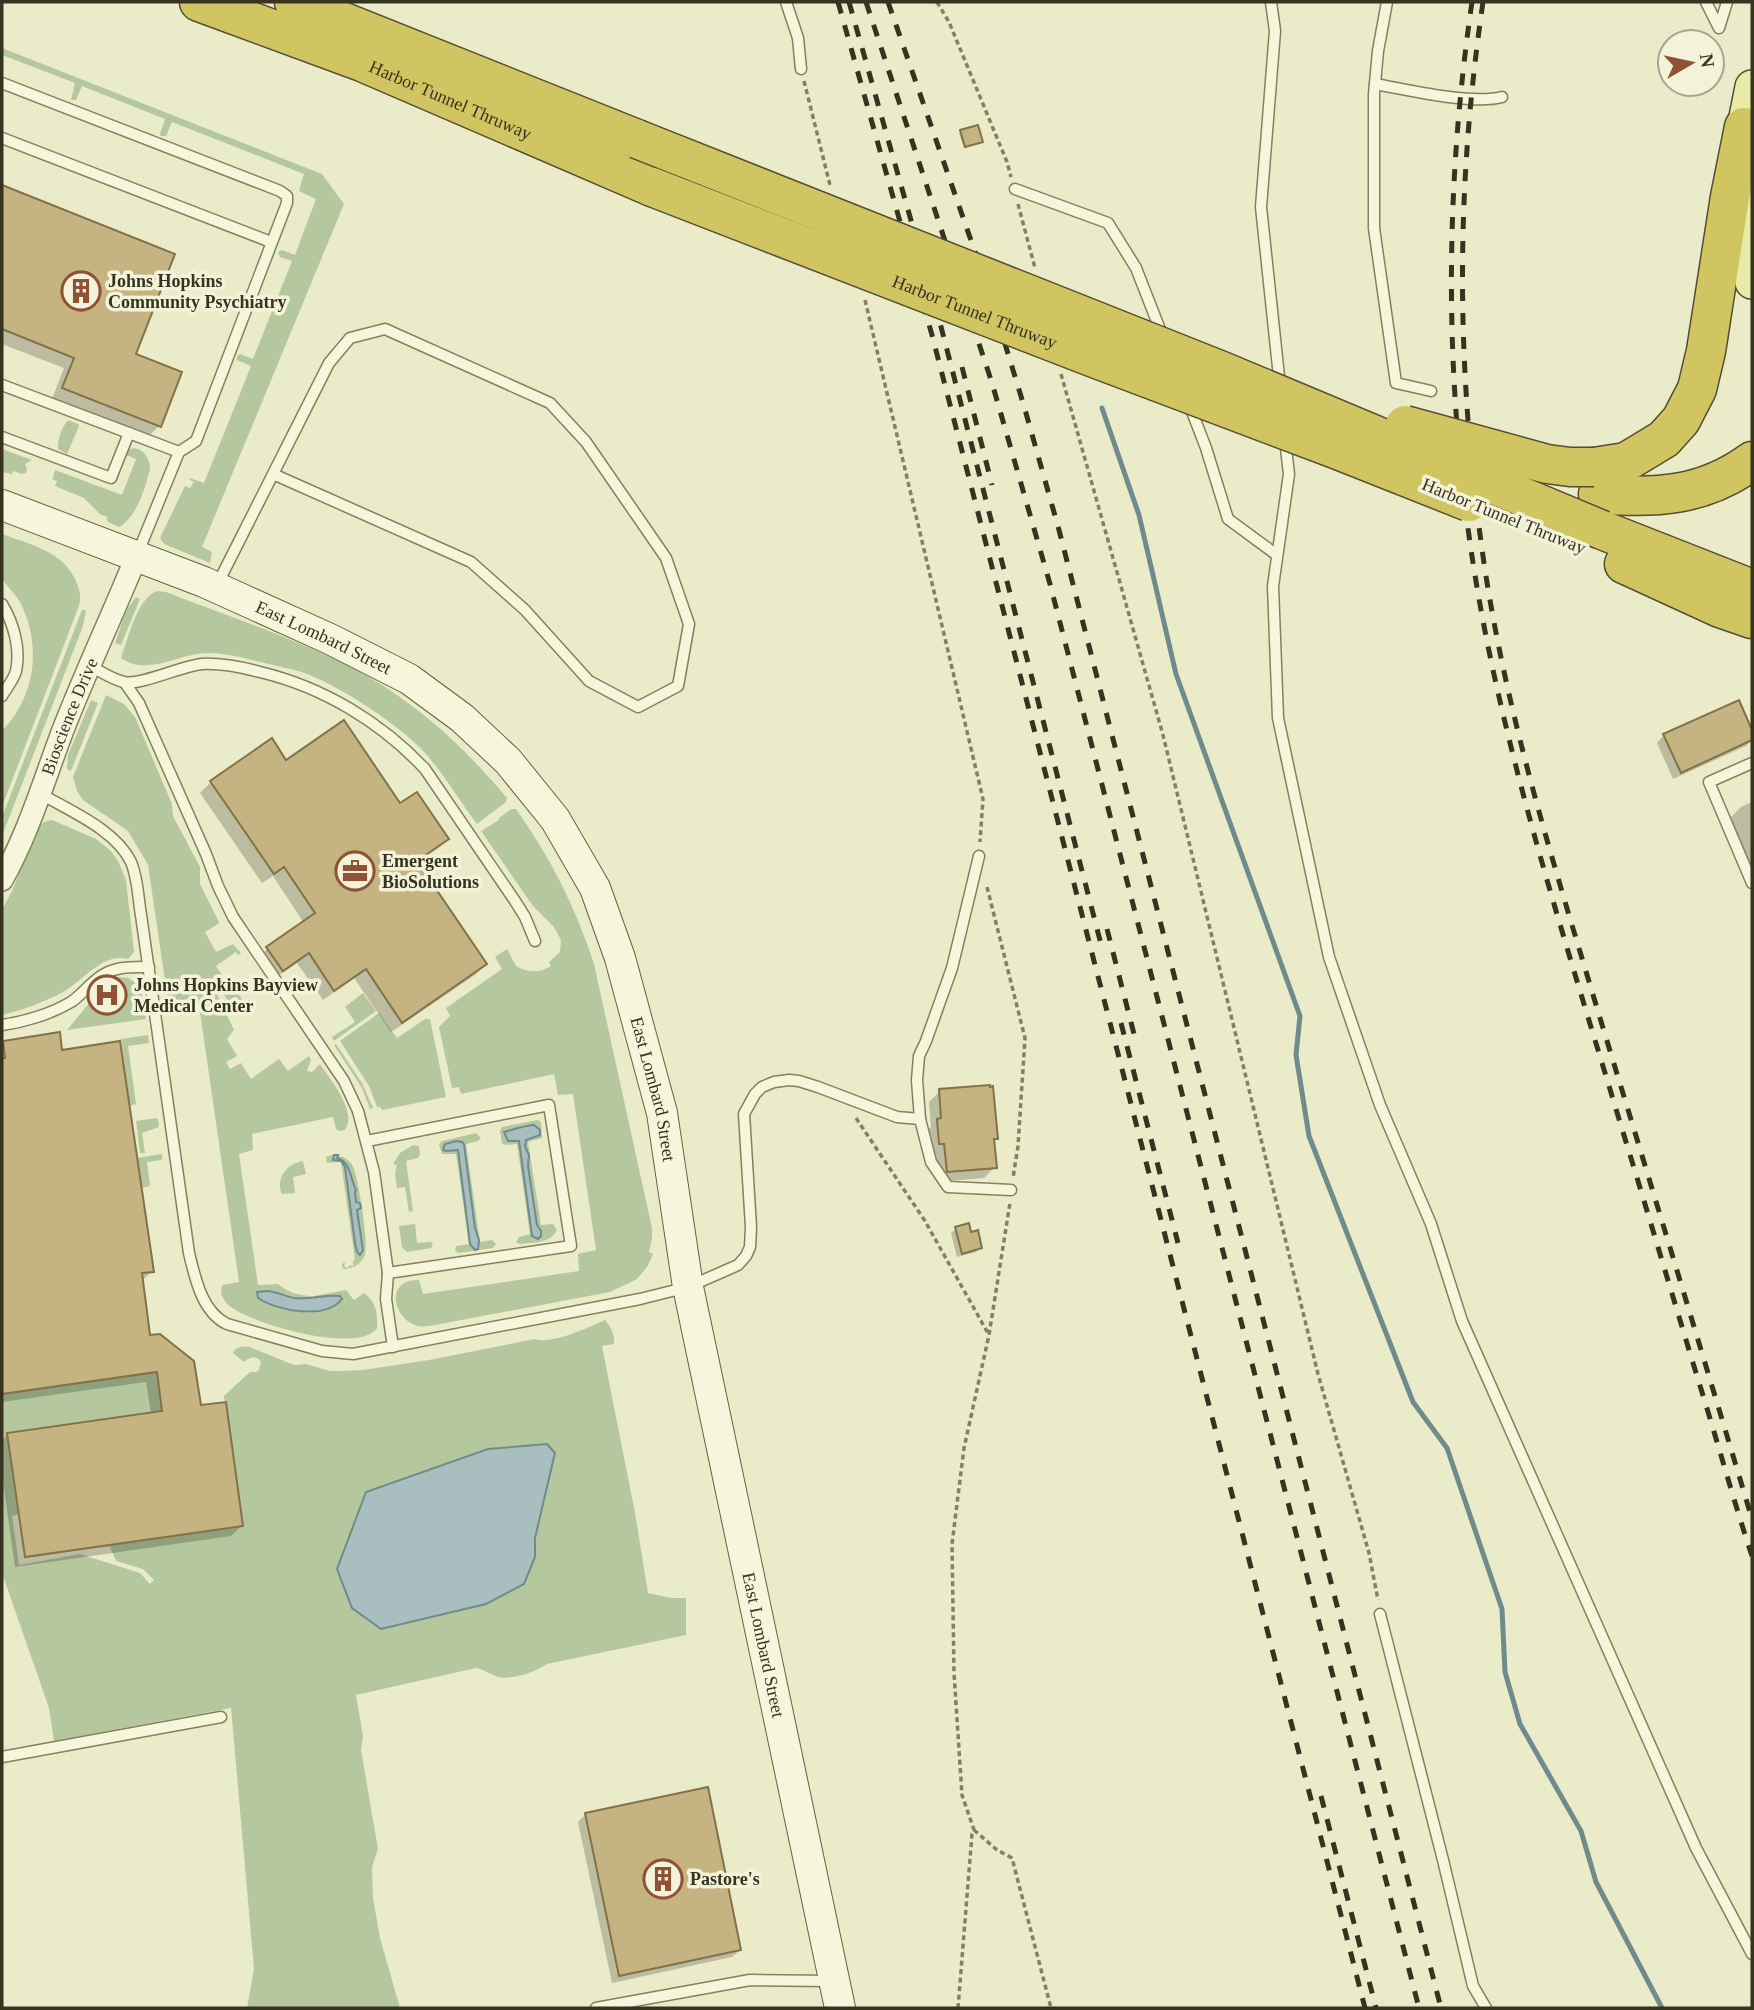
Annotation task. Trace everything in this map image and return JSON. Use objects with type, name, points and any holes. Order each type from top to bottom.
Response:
[{"type":"highway","name":"Harbor Tunnel Thruway","points":[[199,2],[362,62],[652,187],[1338,450],[1600,512],[1720,607],[1752,619]]},
{"type":"highway","name":"Harbor Tunnel Thruway","points":[[295,2],[1222,371],[1600,512],[1752,589]]},
{"type":"highway","points":[[1600,512],[1626,462],[1664,439],[1681,419],[1697,389],[1706,351],[1744,127]]},
{"type":"highway","points":[[1222,371],[1391,421],[1496,465],[1558,485],[1600,512]]},
{"type":"highway","points":[[1600,512],[1632,497],[1666,495],[1703,488],[1735,473],[1752,461]]},
{"type":"main road","points":[[1752,88],[1744,127],[1744,195],[1752,282]]},
{"type":"main road","name":"East Lombard Street","points":[[2,505],[137,555],[216,588],[330,639],[409,679],[462,718],[508,761],[555,819],[595,888],[620,958],[662,1112],[688,1287],[837,1994]]},
{"type":"street","name":"Bioscience Drive","points":[[2,880],[41,794],[63,730],[137,555]]},
{"type":"lane","points":[[786,2],[798,38],[801,69]]},
{"type":"lane","points":[[1271,2],[1275,31],[1261,207],[1282,406]]},
{"type":"lane","points":[[1387,2],[1375,84],[1374,228],[1396,383],[1432,391]]},
{"type":"lane","points":[[1706,2],[1719,28],[1727,2]]},
{"type":"lane","points":[[2,83],[287,196],[196,442],[180,452],[137,555]]},
{"type":"lane","points":[[1375,84],[1430,94],[1490,100],[1502,96]]},
{"type":"lane","points":[[2,138],[271,243]]},
{"type":"lane","points":[[1014,189],[1108,223],[1136,268],[1176,371]]},
{"type":"lane","points":[[216,588],[273,474],[329,363],[351,338],[386,329],[550,402],[586,442],[666,558],[689,624],[678,686],[638,707],[589,681],[525,610],[471,562],[273,474]]},
{"type":"lane","points":[[1181,384],[1206,448],[1228,519],[1278,555]]},
{"type":"lane","points":[[2,385],[180,452]]},
{"type":"lane","points":[[1283,419],[1289,474],[1273,586],[1278,718],[1326,943],[1380,1105],[1431,1224],[1462,1321],[1696,1848],[1752,1954]]},
{"type":"lane","points":[[2,438],[111,478],[129,433]]},
{"type":"lane","points":[[2,604],[6,626],[16,639],[16,672],[2,696]]},
{"type":"lane","points":[[125,683],[186,667],[224,664],[297,682],[335,701],[387,734],[425,769],[520,909],[535,941]]},
{"type":"lane","points":[[90,666],[125,683],[139,702],[233,917],[344,1082],[358,1111],[374,1172],[388,1273],[386,1299],[393,1348]]},
{"type":"lane","points":[[1752,762],[1709,782],[1752,883]]},
{"type":"lane","points":[[41,794],[112,837],[125,852],[135,876],[189,1253],[200,1291],[209,1308],[216,1318],[227,1324],[322,1352],[353,1354],[594,1309],[688,1287],[738,1265],[750,1247],[744,1114],[762,1087],[789,1080],[818,1087],[897,1117],[920,1119]]},
{"type":"lane","points":[[979,856],[952,968],[919,1056],[917,1080],[920,1119],[930,1162],[948,1187],[1012,1190]]},
{"type":"lane","points":[[2,1025],[68,1004],[110,970],[149,967]]},
{"type":"lane","points":[[367,1141],[550,1105],[571,1246],[388,1273]]},
{"type":"lane","points":[[1380,1614],[1473,1986],[1486,2008]]},
{"type":"lane","points":[[2,1757],[221,1717]]},
{"type":"lane","points":[[596,2008],[750,1980],[837,1994]]},
{"type":"path","points":[[937,2],[949,22],[1007,162],[1035,268]]},
{"type":"path","points":[[801,69],[831,191]]},
{"type":"path","points":[[863,294],[984,799],[979,856],[1025,1038],[1018,1146],[1012,1190],[989,1335],[964,1448],[952,1544],[954,1673],[962,1795],[974,1830],[997,1850],[1012,1858],[1051,2008]]},
{"type":"path","points":[[1061,373],[1163,735],[1318,1374],[1370,1553],[1380,1614]]},
{"type":"path","points":[[841,1096],[925,1221],[989,1335]]},
{"type":"path","points":[[958,2008],[974,1830]]},
{"type":"green space","points":[[2,48],[322,174],[344,204],[202,547],[212,552],[210,563],[164,544],[160,538],[185,486],[190,488],[194,482],[190,478],[204,483],[251,366],[237,360],[237,356],[240,354],[253,359],[292,261],[280,257],[278,252],[282,250],[295,255],[316,199],[299,191],[304,174],[172,122],[166,136],[161,136],[165,119],[82,86],[76,100],[71,100],[75,83],[2,55]]},
{"type":"green space","points":[[68,420],[79,426],[67,454],[58,449],[60,433]]},
{"type":"green space","points":[[134,448],[146,455],[150,469],[135,509],[119,527],[108,522],[106,516],[101,515],[84,498],[55,486],[57,481],[52,479],[55,470],[122,495],[136,459],[123,454],[124,451]]},
{"type":"green space","points":[[2,449],[32,460],[25,464],[26,473],[2,472]]},
{"type":"green space","points":[[2,534],[34,545],[62,562],[75,579],[80,599],[2,807],[2,731],[22,703],[32,671],[33,654],[28,620],[17,597],[2,578]]},
{"type":"green space","points":[[157,591],[166,592],[281,636],[327,655],[372,679],[414,708],[454,741],[507,798],[506,802],[477,824],[424,752],[405,734],[352,697],[306,674],[215,653],[197,654],[152,665],[131,663],[121,658],[139,610],[150,595]]},
{"type":"green space","points":[[136,597],[140,599],[121,645],[115,643],[126,611]]},
{"type":"green space","points":[[82,610],[86,610],[83,626],[2,836],[2,817]]},
{"type":"green space","points":[[106,695],[124,704],[135,717],[172,804],[173,816],[200,867],[200,884],[219,922],[205,932],[216,952],[233,944],[241,953],[238,955],[236,952],[216,966],[224,978],[217,983],[216,992],[234,1030],[227,1039],[237,1056],[226,1062],[230,1069],[241,1063],[251,1079],[279,1059],[288,1071],[309,1056],[311,1060],[307,1071],[312,1072],[320,1064],[336,1087],[348,1114],[345,1130],[336,1129],[333,1117],[252,1134],[253,1150],[239,1154],[258,1285],[278,1284],[289,1291],[311,1298],[264,1291],[257,1292],[258,1298],[266,1303],[307,1313],[335,1307],[314,1296],[346,1290],[354,1300],[364,1293],[374,1304],[377,1317],[377,1328],[366,1336],[329,1338],[282,1328],[243,1314],[229,1306],[221,1294],[222,1285],[239,1282],[200,1012],[172,1015],[148,865],[128,831],[83,800],[73,777]]},
{"type":"green space","points":[[91,700],[98,703],[71,771],[67,769],[68,755]]},
{"type":"green space","points":[[511,809],[516,809],[551,864],[579,923],[594,964],[652,1228],[649,1252],[653,1254],[637,1279],[610,1292],[435,1325],[417,1326],[402,1315],[396,1300],[397,1292],[408,1281],[419,1280],[423,1294],[579,1271],[578,1254],[596,1250],[573,1094],[558,1095],[554,1074],[461,1094],[459,1087],[452,1088],[439,1027],[450,1016],[446,1008],[502,969],[495,957],[507,949],[516,966],[534,971],[551,966],[549,962],[560,952],[561,940],[554,927],[533,906],[481,831]]},
{"type":"green space","points":[[52,820],[96,839],[111,851],[118,861],[126,880],[134,952],[128,959],[119,958],[102,963],[56,996],[2,1015],[2,910],[37,829],[44,822]]},
{"type":"green space","points":[[118,977],[128,978],[140,986],[146,1019],[67,1030],[105,984]]},
{"type":"green space","points":[[229,982],[243,1000],[231,1008],[223,992]]},
{"type":"green space","points":[[363,993],[376,1011],[334,1041],[332,1037],[355,1022],[345,1007]]},
{"type":"green space","points":[[379,1013],[397,1038],[425,1019],[430,1019],[446,1097],[382,1110],[377,1107],[369,1086],[340,1041]]},
{"type":"green space","points":[[148,1035],[149,1043],[128,1046],[136,1104],[130,1106],[121,1039]]},
{"type":"green space","points":[[336,1044],[362,1083],[373,1108],[370,1109],[362,1088],[334,1045]]},
{"type":"green space","points":[[156,1118],[159,1127],[142,1133],[145,1153],[140,1153],[136,1121]]},
{"type":"green space","points":[[538,1120],[541,1122],[542,1138],[528,1142],[541,1225],[553,1224],[557,1230],[546,1240],[520,1244],[516,1242],[519,1237],[530,1234],[517,1144],[502,1143],[502,1127]],"holes":[[[534,1125],[525,1141],[539,1227],[532,1236],[520,1141],[508,1141],[510,1130]]]},
{"type":"green space","points":[[476,1133],[481,1138],[466,1144],[480,1242],[492,1240],[496,1244],[493,1248],[458,1253],[455,1250],[456,1246],[469,1244],[456,1154],[442,1154],[439,1144]],"holes":[[[464,1144],[479,1240],[470,1244],[460,1157],[458,1150],[446,1151]]]},
{"type":"green space","points":[[413,1145],[419,1146],[420,1154],[418,1158],[406,1161],[413,1211],[409,1212],[405,1187],[397,1188],[397,1165],[393,1164],[400,1153]]},
{"type":"green space","points":[[162,1154],[162,1160],[147,1162],[150,1186],[141,1188],[137,1158]]},
{"type":"green space","points":[[331,1155],[347,1159],[351,1163],[362,1208],[365,1255],[359,1263],[353,1267],[347,1269],[343,1269],[342,1264],[345,1262],[344,1266],[347,1268],[353,1266],[355,1260],[341,1162],[327,1163],[326,1157]]},
{"type":"green space","points":[[303,1161],[306,1174],[293,1177],[295,1193],[282,1194],[281,1177],[287,1168]]},
{"type":"green space","points":[[415,1224],[417,1243],[431,1242],[433,1245],[431,1248],[407,1252],[402,1247],[399,1226]]},
{"type":"green space","points":[[605,1320],[612,1331],[614,1344],[602,1346],[648,1593],[686,1598],[686,1635],[547,1664],[524,1675],[503,1678],[476,1668],[356,1695],[363,1736],[361,1750],[378,1849],[372,1867],[373,1898],[380,1938],[400,2008],[247,2008],[254,1969],[231,1708],[54,1741],[49,1708],[2,1573],[2,1394],[157,1372],[162,1411],[7,1433],[19,1514],[12,1516],[19,1565],[80,1554],[140,1573],[150,1584],[154,1580],[143,1569],[116,1561],[109,1545],[243,1526],[224,1396],[250,1372],[259,1370],[261,1362],[253,1358],[244,1362],[233,1353],[238,1348],[250,1347],[294,1365],[306,1364],[330,1371],[363,1370],[535,1339],[551,1340]]},
{"type":"shaded area","points":[[534,1125],[540,1130],[540,1135],[526,1140],[525,1146],[529,1155],[528,1166],[537,1225],[541,1231],[538,1239],[532,1236],[519,1141],[508,1141],[504,1132]]},
{"type":"shaded area","points":[[456,1141],[464,1144],[479,1240],[478,1249],[475,1250],[470,1244],[458,1150],[443,1150],[445,1144]]},
{"type":"shaded area","points":[[334,1155],[338,1155],[337,1158],[342,1160],[348,1167],[356,1190],[356,1202],[360,1203],[361,1208],[357,1210],[363,1250],[360,1255],[355,1243],[345,1167],[341,1161],[333,1160]]},
{"type":"shaded area","points":[[268,1291],[295,1298],[340,1296],[342,1299],[325,1310],[289,1310],[258,1298],[257,1292]]},
{"type":"shaded area","points":[[547,1444],[555,1453],[535,1538],[535,1557],[524,1584],[486,1604],[381,1629],[352,1608],[337,1569],[366,1492],[488,1449]]},
{"type":"building","points":[[978,125],[983,142],[965,147],[960,130]]},
{"type":"building","name":"Johns Hopkins Community Psychiatry","points":[[2,185],[175,254],[136,354],[182,372],[161,427],[62,388],[74,358],[2,329]]},
{"type":"building","points":[[1739,700],[1752,730],[1752,740],[1681,773],[1663,734]]},
{"type":"building","name":"Emergent BioSolutions","points":[[344,720],[400,803],[417,792],[449,839],[417,861],[487,964],[402,1023],[366,969],[334,991],[309,953],[283,971],[266,947],[315,913],[284,867],[274,874],[210,781],[272,738],[286,760]]},
{"type":"building","points":[[60,1032],[62,1050],[120,1041],[154,1272],[142,1273],[150,1335],[160,1334],[194,1361],[201,1405],[226,1402],[243,1526],[25,1557],[7,1433],[162,1411],[157,1372],[2,1394],[3,1041]]},
{"type":"building","points":[[993,1086],[998,1139],[994,1139],[997,1168],[947,1172],[944,1144],[939,1144],[939,1089]]},
{"type":"building","points":[[969,1223],[971,1232],[978,1230],[982,1248],[962,1254],[955,1227]]},
{"type":"building","name":"Pastore's","points":[[708,1787],[741,1950],[619,1976],[585,1813]]},
{"type":"waterway","points":[[1102,408],[1139,515],[1176,674],[1300,1016],[1296,1055],[1309,1136],[1413,1402],[1447,1448],[1502,1609],[1505,1672],[1520,1724],[1581,1831],[1596,1882],[1662,2008]]},
{"type":"railway","points":[[838,2],[932,335],[1365,2008]]},
{"type":"railway","points":[[849,2],[939,319],[1102,948]]},
{"type":"railway","points":[[866,2],[992,383],[1050,584],[1419,2008]]},
{"type":"railway","points":[[888,2],[990,295],[1059,530],[1441,2008]]},
{"type":"railway","points":[[1472,2],[1461,87],[1455,172],[1452,341],[1457,426],[1478,595],[1508,735],[1537,845],[1752,1556]]},
{"type":"railway","points":[[1483,2],[1467,143],[1462,282],[1468,421],[1484,563],[1494,621],[1519,736],[1550,849],[1752,1519]]},
{"type":"railway","points":[[962,367],[992,485]]},
{"type":"railway","points":[[1107,929],[1134,1034]]},
{"type":"railway","points":[[1121,1023],[1178,1243]]},
{"type":"railway","points":[[1321,1796],[1376,2008]]},
{"type":"place","name":"Johns Hopkins Community Psychiatry","points":[[81,291]]},
{"type":"place","name":"Emergent BioSolutions","points":[[355,871]]},
{"type":"place","name":"Johns Hopkins Bayview Medical Center","points":[[107,995]]},
{"type":"place","name":"Pastore's","points":[[663,1879]]}]
